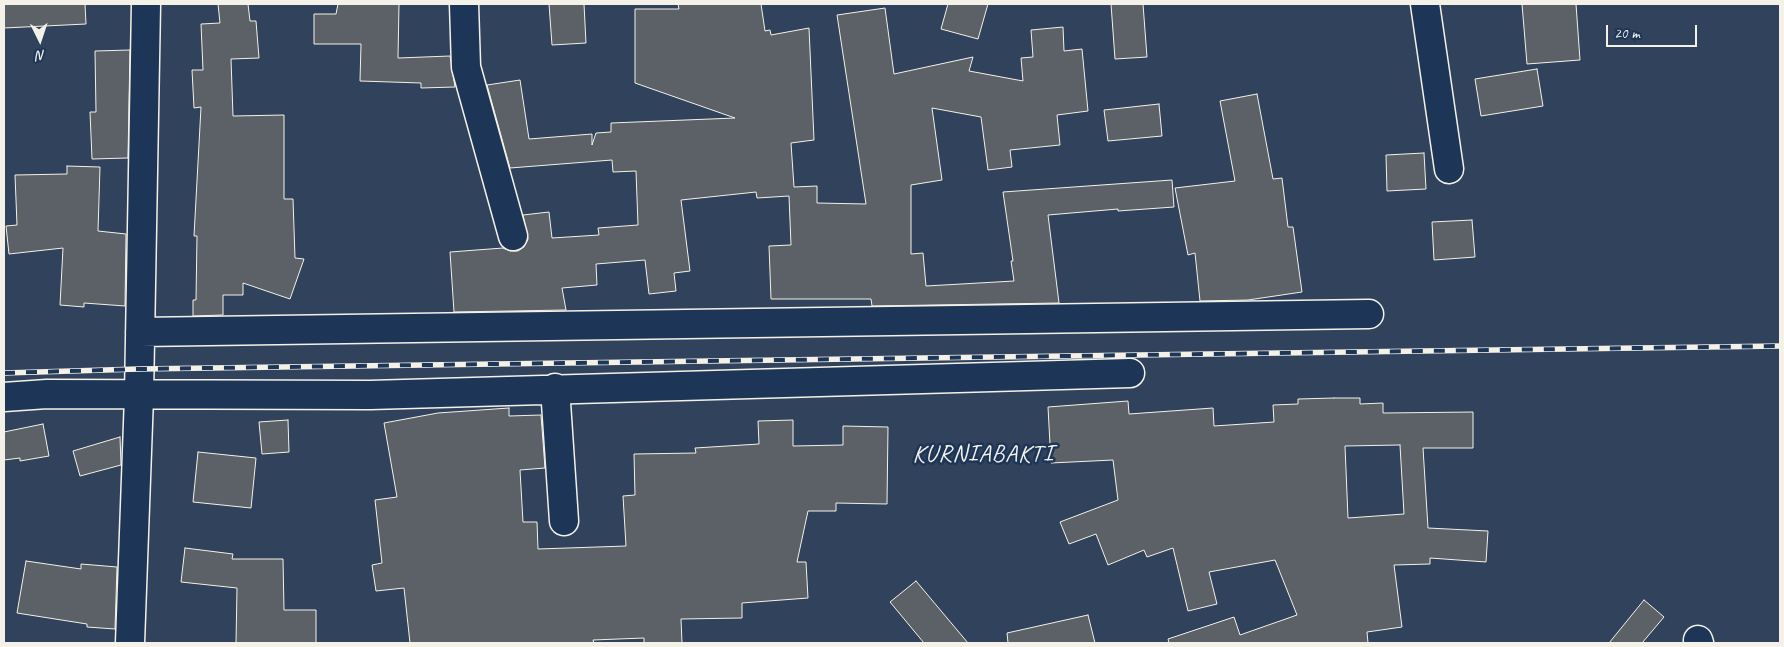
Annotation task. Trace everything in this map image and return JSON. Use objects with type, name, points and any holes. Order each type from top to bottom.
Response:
[{"type":"street","points":[[130,643],[139,396],[146,4]]},
{"type":"street","points":[[464,4],[466,67],[513,236]]},
{"type":"street","points":[[1425,4],[1449,169]]},
{"type":"street","points":[[140,332],[1369,314]]},
{"type":"street","points":[[4,397],[47,394],[139,396],[370,395],[1130,372]]},
{"type":"street","points":[[555,388],[564,521]]},
{"type":"building","points":[[4,4],[85,4],[86,24],[4,28]]},
{"type":"building","points":[[218,4],[248,4],[250,21],[256,21],[259,58],[231,59],[233,116],[284,115],[284,199],[293,199],[295,258],[304,259],[290,299],[243,283],[243,295],[223,295],[223,315],[193,316],[193,300],[196,300],[197,236],[194,236],[201,107],[194,108],[192,70],[203,70],[201,24],[220,23]]},
{"type":"building","points":[[338,4],[399,4],[398,58],[450,56],[455,87],[421,88],[421,83],[360,81],[361,44],[314,44],[314,14],[336,14]]},
{"type":"building","points":[[549,4],[584,4],[586,43],[552,45]]},
{"type":"building","points":[[678,4],[761,4],[765,31],[770,30],[771,35],[809,28],[814,140],[791,143],[794,187],[817,186],[817,203],[866,204],[837,15],[885,8],[894,74],[973,57],[969,71],[1023,81],[1021,58],[1033,57],[1031,30],[1063,27],[1064,51],[1082,49],[1088,111],[1057,115],[1060,145],[1010,150],[1012,167],[988,170],[981,117],[932,108],[942,180],[911,185],[911,254],[923,253],[926,286],[1014,281],[1003,192],[1172,180],[1174,207],[1118,211],[1118,209],[1048,215],[1059,303],[872,306],[871,299],[771,299],[769,246],[791,245],[789,196],[757,198],[756,192],[681,200],[690,271],[674,273],[676,291],[649,294],[645,260],[596,264],[597,285],[562,288],[566,310],[454,312],[450,252],[503,248],[510,251],[518,251],[524,247],[528,239],[523,215],[549,212],[552,238],[599,235],[598,228],[638,225],[636,171],[613,172],[612,160],[510,168],[487,85],[520,80],[529,139],[592,134],[592,145],[596,133],[611,132],[611,123],[735,118],[635,83],[635,9],[679,9]]},
{"type":"building","points":[[948,4],[988,4],[978,39],[941,29]]},
{"type":"building","points":[[1111,4],[1143,4],[1147,57],[1115,59]]},
{"type":"building","points":[[1522,4],[1576,4],[1580,60],[1527,64]]},
{"type":"building","points":[[130,50],[128,158],[92,159],[90,112],[96,112],[95,51]]},
{"type":"building","points":[[1537,69],[1543,106],[1481,116],[1475,79]]},
{"type":"building","points":[[1257,94],[1273,179],[1282,178],[1288,227],[1293,227],[1302,292],[1248,300],[1200,301],[1195,253],[1188,255],[1175,188],[1235,181],[1220,101]]},
{"type":"building","points":[[1159,104],[1162,136],[1108,141],[1104,110]]},
{"type":"building","points":[[1424,153],[1426,189],[1387,191],[1386,155]]},
{"type":"building","points":[[67,166],[100,167],[98,231],[126,234],[125,306],[84,303],[84,307],[60,305],[63,248],[9,254],[6,226],[17,225],[15,175],[67,174]]},
{"type":"building","points":[[1472,220],[1475,257],[1434,260],[1432,222]]},
{"type":"building","points":[[1360,398],[1360,404],[1383,403],[1383,413],[1473,412],[1473,448],[1423,448],[1428,528],[1488,531],[1486,562],[1430,558],[1430,564],[1394,565],[1402,627],[1367,632],[1368,643],[1169,643],[1168,639],[1234,617],[1240,635],[1297,615],[1275,560],[1209,572],[1217,604],[1188,611],[1173,548],[1147,557],[1144,550],[1108,565],[1096,534],[1069,544],[1060,522],[1118,500],[1113,460],[1051,463],[1048,407],[1128,401],[1129,414],[1213,408],[1214,426],[1274,422],[1273,405],[1298,404],[1298,399]],"holes":[[[1400,445],[1404,514],[1348,518],[1345,446]]]},
{"type":"building","points":[[509,408],[509,416],[541,415],[545,468],[520,470],[523,522],[537,522],[538,549],[626,546],[623,496],[635,495],[634,454],[696,453],[695,448],[759,444],[758,421],[793,420],[793,446],[843,445],[843,426],[888,427],[887,504],[836,503],[836,511],[808,511],[797,562],[806,562],[808,598],[742,603],[742,618],[681,619],[682,643],[644,643],[644,638],[593,640],[594,643],[410,643],[404,588],[376,591],[372,565],[382,563],[375,500],[397,497],[384,423],[438,413]]},
{"type":"building","points":[[288,420],[289,452],[262,454],[259,422]]},
{"type":"building","points":[[43,424],[49,456],[20,461],[20,458],[4,460],[4,432]]},
{"type":"building","points":[[120,437],[121,465],[80,476],[73,451]]},
{"type":"building","points":[[198,452],[256,458],[251,508],[193,502]]},
{"type":"building","points":[[185,548],[233,554],[232,559],[283,559],[284,610],[316,610],[316,643],[236,643],[237,588],[181,582]]},
{"type":"building","points":[[26,561],[81,569],[81,564],[117,567],[115,629],[87,627],[87,624],[17,613]]},
{"type":"building","points":[[916,581],[968,643],[924,643],[890,602]]},
{"type":"building","points":[[1644,600],[1664,617],[1642,643],[1609,643]]},
{"type":"building","points":[[1088,615],[1095,643],[1008,643],[1007,633]]},
{"type":"railway","points":[[4,373],[139,369],[1780,346]]},
{"type":"district","name":"KURNIABAKTI","points":[[983,455]]}]
